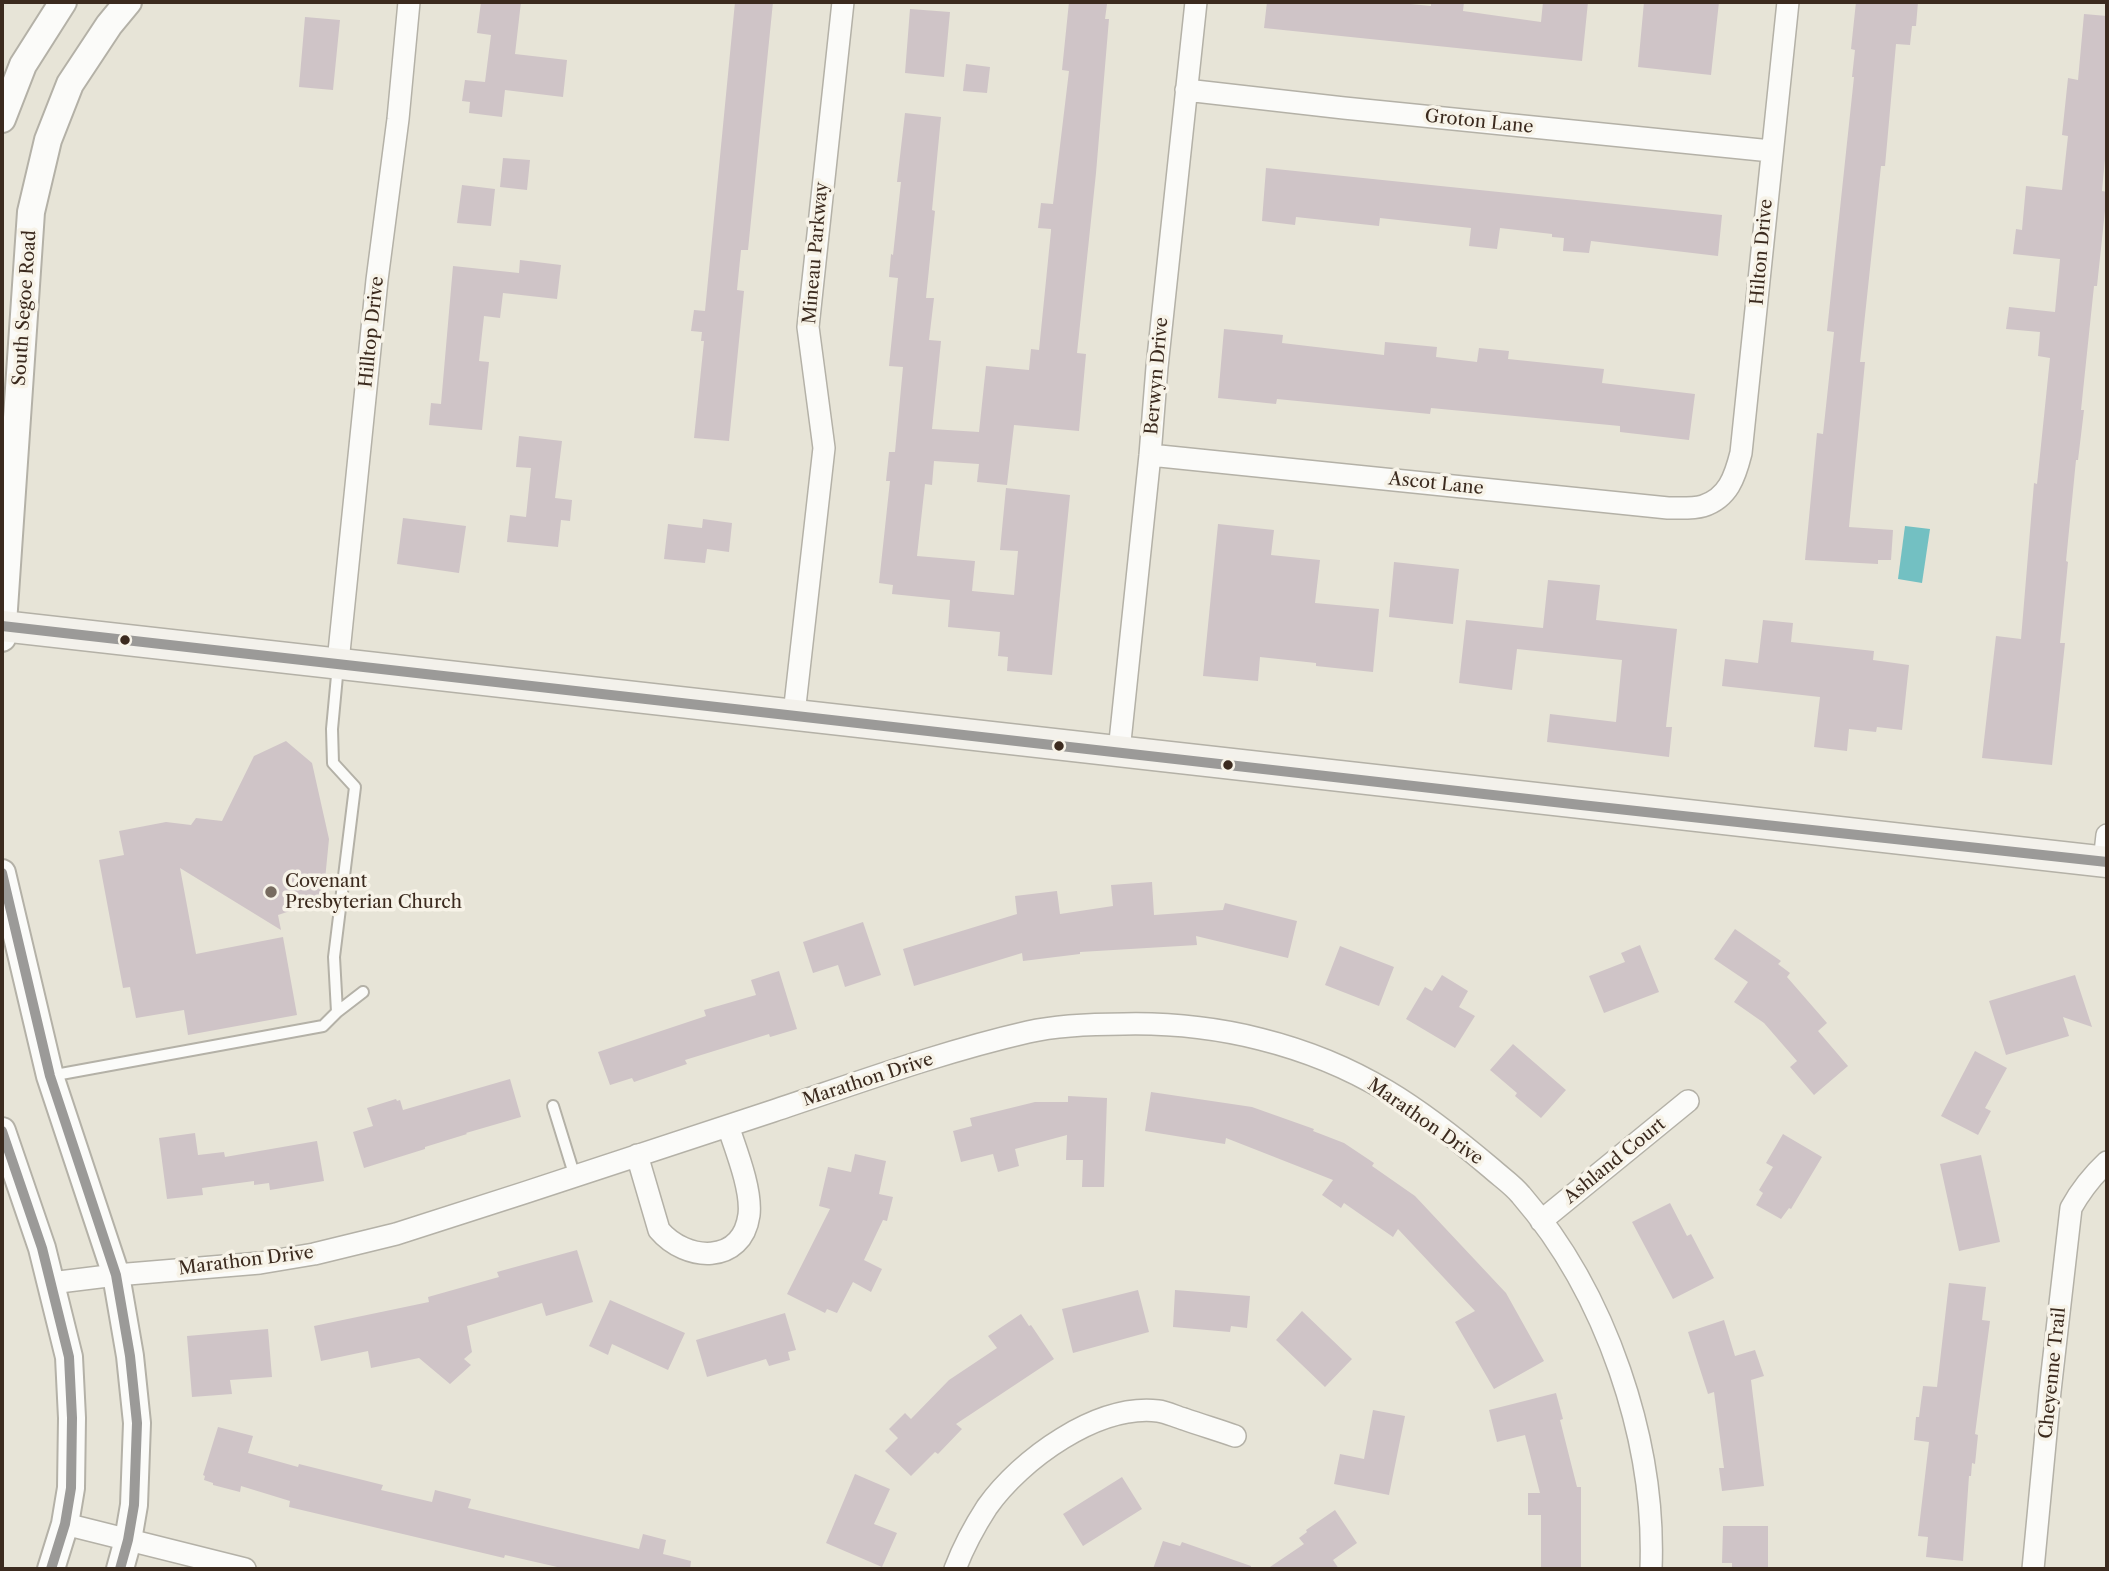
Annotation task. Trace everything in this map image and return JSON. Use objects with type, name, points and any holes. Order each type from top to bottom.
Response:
[{"type":"main road","points":[[2,626],[1774,826],[2106,853]]},
{"type":"street","points":[[2,119],[23,65],[63,2]]},
{"type":"street","name":"South Segoe Road","points":[[2,638],[31,212],[48,140],[70,85],[109,24],[128,2]]},
{"type":"street","name":"Hilltop Drive","points":[[338,662],[409,2]]},
{"type":"street","name":"Mineau Parkway","points":[[794,714],[824,448],[808,327],[843,2]]},
{"type":"street","name":"Berwyn Drive","points":[[1119,751],[1196,2]]},
{"type":"street","name":"Hilton Drive","points":[[1720,497],[1735,477],[1741,453],[1788,2]]},
{"type":"street","name":"Groton Lane","points":[[1186,90],[1771,151]]},
{"type":"street","name":"Ascot Lane","points":[[1150,455],[1668,508],[1702,507],[1720,497]]},
{"type":"street","points":[[2,873],[50,1076],[116,1275],[130,1356],[137,1423],[134,1505],[120,1569]]},
{"type":"street","name":"Marathon Drive","points":[[51,1283],[314,1255],[396,1234],[911,1065],[1031,1031],[1087,1024],[1174,1024],[1223,1030],[1281,1045],[1339,1066],[1387,1091],[1464,1144],[1519,1193],[1559,1245],[1585,1290],[1615,1357],[1634,1415],[1650,1500],[1651,1569]]},
{"type":"street","name":"Ashland Court","points":[[1541,1221],[1688,1101]]},
{"type":"street","points":[[637,1156],[659,1230],[676,1246],[688,1252],[711,1254],[737,1242],[746,1227],[749,1215],[743,1172],[728,1126]]},
{"type":"street","points":[[2,1131],[42,1248],[69,1357],[71,1488],[65,1524],[51,1569]]},
{"type":"street","name":"Cheyenne Trail","points":[[2034,1569],[2050,1391],[2071,1208],[2087,1182],[2107,1162]]},
{"type":"street","points":[[955,1569],[965,1545],[988,1506],[1016,1475],[1048,1448],[1079,1428],[1119,1413],[1159,1411],[1235,1436]]},
{"type":"street","points":[[65,1524],[245,1569]]},
{"type":"lane","points":[[337,1012],[334,957],[355,787],[333,763],[332,729],[338,662]]},
{"type":"lane","points":[[50,1076],[323,1026],[363,992]]},
{"type":"lane","points":[[553,1106],[575,1177]]},
{"type":"water","points":[[1905,526],[1930,529],[1922,583],[1898,579]]},
{"type":"building","points":[[481,2],[521,2],[515,54],[567,60],[563,97],[505,90],[502,117],[469,113],[470,102],[462,101],[465,80],[485,82],[491,35],[477,33]]},
{"type":"building","points":[[735,2],[773,2],[748,250],[741,250],[737,290],[744,291],[729,441],[694,438],[704,341],[701,341],[702,332],[691,331],[694,310],[705,311]]},
{"type":"building","points":[[1069,2],[1107,4],[1105,19],[1109,19],[1077,353],[1086,354],[1079,431],[1014,425],[1007,485],[977,482],[979,464],[934,461],[932,485],[925,484],[917,556],[975,561],[972,591],[1014,595],[1018,551],[1000,550],[1006,488],[1070,495],[1052,675],[1007,671],[1008,657],[998,656],[1000,632],[948,627],[950,600],[892,594],[893,585],[879,583],[890,481],[886,481],[889,452],[895,452],[903,367],[889,366],[898,278],[889,277],[901,182],[897,182],[905,113],[941,117],[926,298],[934,298],[929,340],[941,341],[932,429],[979,432],[986,366],[1029,370],[1031,349],[1039,350],[1051,229],[1038,228],[1041,203],[1053,204],[1069,71],[1062,70]]},
{"type":"building","points":[[1267,2],[1390,2],[1431,6],[1431,2],[1464,2],[1463,11],[1541,22],[1543,2],[1588,2],[1582,61],[1264,28]]},
{"type":"building","points":[[1644,2],[1719,2],[1711,75],[1638,67]]},
{"type":"building","points":[[1856,2],[1918,2],[1916,26],[1912,26],[1910,45],[1896,44],[1885,166],[1881,166],[1860,362],[1865,362],[1849,527],[1893,530],[1891,560],[1878,560],[1878,564],[1805,560],[1817,433],[1823,434],[1834,332],[1827,331],[1854,77],[1855,50],[1851,49]]},
{"type":"building","points":[[910,9],[950,12],[944,77],[905,73]]},
{"type":"building","points":[[2084,14],[2107,16],[2107,138],[2102,191],[2107,192],[2097,286],[2094,286],[2081,410],[2084,410],[2066,561],[2060,643],[2065,643],[2052,765],[1982,758],[1996,636],[2021,639],[2034,483],[2037,484],[2050,358],[2038,356],[2040,332],[2006,329],[2009,307],[2055,312],[2060,259],[2013,254],[2016,229],[2022,230],[2026,186],[2062,190],[2068,136],[2062,135],[2068,78],[2078,80]]},
{"type":"building","points":[[305,17],[340,20],[333,90],[299,87]]},
{"type":"building","points":[[966,64],[990,67],[987,93],[963,91]]},
{"type":"building","points":[[503,158],[530,160],[527,190],[500,187]]},
{"type":"building","points":[[1266,168],[1722,215],[1718,256],[1591,241],[1589,253],[1563,251],[1564,238],[1500,228],[1497,249],[1469,246],[1471,228],[1380,218],[1379,226],[1296,217],[1295,225],[1262,221]]},
{"type":"building","points":[[462,185],[495,189],[491,226],[457,223]]},
{"type":"building","points":[[520,260],[561,265],[557,299],[503,293],[500,318],[484,316],[479,361],[489,362],[482,430],[429,425],[431,403],[441,404],[453,266],[519,273]]},
{"type":"building","points":[[1224,329],[1283,335],[1282,343],[1384,355],[1385,342],[1437,347],[1436,357],[1477,362],[1479,348],[1509,351],[1508,359],[1604,369],[1602,383],[1695,394],[1689,440],[1620,432],[1620,426],[1431,408],[1430,414],[1277,399],[1276,404],[1218,398]]},
{"type":"building","points":[[519,436],[562,441],[555,498],[572,500],[570,521],[561,520],[558,547],[507,542],[510,515],[526,517],[531,468],[516,467]]},
{"type":"building","points":[[403,518],[466,526],[459,573],[397,564]]},
{"type":"building","points":[[703,519],[732,523],[729,552],[707,549],[705,563],[664,559],[668,524],[702,528]]},
{"type":"building","points":[[1218,524],[1274,530],[1271,555],[1320,560],[1315,603],[1379,609],[1373,672],[1260,657],[1258,681],[1203,676]]},
{"type":"building","points":[[1394,562],[1459,569],[1453,624],[1389,617]]},
{"type":"building","points":[[1548,580],[1600,585],[1596,620],[1677,629],[1666,727],[1672,727],[1669,757],[1547,742],[1550,714],[1616,722],[1622,660],[1517,649],[1512,690],[1459,683],[1466,620],[1543,628]]},
{"type":"building","points":[[1763,620],[1793,623],[1791,642],[1874,651],[1873,660],[1909,665],[1902,730],[1877,727],[1876,732],[1849,729],[1847,751],[1814,747],[1820,697],[1722,686],[1725,659],[1758,663]]},
{"type":"building","name":"Covenant Presbyterian Church","points":[[286,741],[312,763],[329,839],[323,900],[278,915],[281,930],[180,868],[196,954],[283,937],[297,1015],[188,1035],[184,1010],[136,1018],[130,987],[123,988],[99,860],[124,855],[119,831],[166,822],[191,825],[196,818],[222,821],[254,756]]},
{"type":"building","points":[[1152,882],[1154,915],[1223,910],[1225,903],[1297,921],[1288,958],[1196,936],[1197,945],[1080,952],[1023,961],[1022,953],[914,986],[903,949],[1017,914],[1015,896],[1057,891],[1060,914],[1113,906],[1111,885]]},
{"type":"building","points":[[863,922],[881,975],[845,987],[838,965],[813,973],[803,942]]},
{"type":"building","points":[[1735,929],[1781,961],[1778,964],[1790,973],[1787,977],[1827,1023],[1818,1031],[1848,1066],[1814,1095],[1790,1067],[1797,1061],[1764,1023],[1734,1002],[1748,982],[1714,959]]},
{"type":"building","points":[[1640,945],[1659,992],[1604,1013],[1589,976],[1625,962],[1621,953]]},
{"type":"building","points":[[1340,946],[1394,967],[1379,1006],[1325,985]]},
{"type":"building","points":[[779,971],[797,1029],[770,1037],[769,1034],[685,1060],[687,1064],[634,1082],[632,1078],[610,1085],[598,1052],[706,1016],[704,1010],[756,995],[751,980]]},
{"type":"building","points":[[1442,975],[1468,991],[1459,1007],[1475,1016],[1455,1048],[1406,1019],[1425,987],[1432,991]]},
{"type":"building","points":[[2075,975],[2092,1027],[2063,1017],[2069,1036],[2006,1055],[1989,1001]]},
{"type":"building","points":[[1513,1044],[1566,1090],[1541,1118],[1490,1070]]},
{"type":"building","points":[[1975,1051],[2007,1068],[1985,1108],[1991,1111],[1978,1135],[1941,1116]]},
{"type":"building","points":[[510,1079],[521,1117],[364,1168],[353,1132],[373,1126],[367,1108],[396,1099],[400,1100],[403,1110]]},
{"type":"building","points":[[1151,1092],[1252,1107],[1314,1129],[1313,1131],[1344,1143],[1374,1163],[1372,1166],[1415,1196],[1506,1293],[1544,1361],[1494,1389],[1455,1322],[1475,1311],[1398,1229],[1393,1237],[1344,1203],[1341,1208],[1322,1195],[1333,1180],[1226,1138],[1225,1144],[1145,1131]]},
{"type":"building","points":[[1068,1096],[1107,1098],[1104,1187],[1082,1187],[1083,1160],[1066,1160],[1067,1135],[1015,1149],[1019,1166],[998,1172],[993,1154],[961,1162],[953,1131],[972,1126],[970,1118],[1035,1102],[1068,1102]]},
{"type":"building","points":[[195,1133],[198,1155],[224,1152],[225,1157],[317,1141],[324,1181],[270,1190],[269,1183],[254,1185],[254,1181],[202,1188],[203,1195],[167,1199],[159,1138]]},
{"type":"building","points":[[1783,1134],[1822,1157],[1791,1209],[1789,1208],[1781,1219],[1756,1205],[1763,1193],[1759,1190],[1773,1167],[1766,1163]]},
{"type":"building","points":[[855,1154],[886,1161],[879,1194],[893,1197],[887,1221],[883,1220],[864,1260],[882,1269],[871,1292],[853,1282],[837,1313],[827,1309],[825,1313],[787,1294],[830,1209],[819,1206],[828,1167],[851,1172]]},
{"type":"building","points":[[1981,1155],[2000,1242],[1959,1251],[1940,1164]]},
{"type":"building","points":[[1670,1203],[1687,1236],[1691,1234],[1714,1278],[1673,1299],[1632,1222]]},
{"type":"building","points":[[577,1250],[593,1302],[546,1316],[542,1303],[467,1326],[472,1352],[464,1359],[471,1365],[450,1384],[419,1358],[371,1368],[368,1351],[321,1361],[314,1326],[429,1302],[428,1297],[499,1277],[497,1272]]},
{"type":"building","points":[[1949,1283],[1986,1287],[1982,1320],[1990,1321],[1975,1434],[1978,1435],[1975,1464],[1972,1463],[1969,1476],[1963,1561],[1926,1557],[1928,1537],[1918,1536],[1929,1442],[1914,1440],[1916,1417],[1919,1417],[1923,1386],[1937,1387]]},
{"type":"building","points":[[1138,1290],[1149,1332],[1073,1353],[1062,1309]]},
{"type":"building","points":[[1175,1290],[1250,1296],[1247,1328],[1231,1326],[1230,1332],[1173,1327]]},
{"type":"building","points":[[610,1300],[685,1333],[668,1370],[612,1344],[608,1355],[589,1346]]},
{"type":"building","points":[[1302,1311],[1352,1359],[1325,1387],[1276,1340]]},
{"type":"building","points":[[785,1313],[796,1350],[788,1352],[790,1360],[769,1366],[766,1359],[707,1377],[696,1340]]},
{"type":"building","points":[[1021,1314],[1054,1359],[956,1424],[962,1429],[938,1454],[935,1452],[911,1476],[885,1451],[898,1438],[889,1429],[905,1413],[911,1419],[949,1380],[997,1348],[988,1336]]},
{"type":"building","points":[[1724,1320],[1735,1356],[1755,1350],[1764,1376],[1751,1380],[1764,1486],[1722,1491],[1719,1468],[1724,1468],[1714,1392],[1708,1394],[1688,1332]]},
{"type":"building","points":[[268,1329],[272,1377],[230,1380],[232,1394],[192,1397],[187,1336]]},
{"type":"building","points":[[1556,1393],[1577,1487],[1581,1487],[1581,1567],[1541,1567],[1541,1515],[1528,1515],[1528,1493],[1540,1493],[1525,1435],[1497,1442],[1489,1410]]},
{"type":"building","points":[[1373,1410],[1405,1416],[1389,1495],[1334,1484],[1340,1454],[1364,1459]]},
{"type":"building","points":[[218,1427],[253,1436],[248,1453],[383,1485],[381,1490],[432,1502],[435,1490],[471,1499],[468,1508],[639,1549],[643,1534],[666,1540],[663,1554],[691,1561],[690,1569],[566,1569],[505,1555],[504,1558],[289,1507],[290,1501],[241,1486],[240,1492],[213,1485],[204,1480],[203,1475]]},
{"type":"building","points":[[855,1474],[890,1489],[874,1524],[897,1533],[882,1567],[826,1543]]},
{"type":"building","points":[[1122,1477],[1142,1509],[1083,1546],[1063,1514]]},
{"type":"building","points":[[1335,1510],[1357,1543],[1333,1560],[1339,1569],[1267,1569],[1304,1544],[1299,1538],[1306,1530]]},
{"type":"building","points":[[1723,1526],[1768,1526],[1768,1569],[1732,1569],[1732,1563],[1722,1563]]},
{"type":"building","points":[[1163,1541],[1180,1546],[1182,1542],[1251,1566],[1251,1569],[1153,1569]]},
{"type":"transit line","points":[[2,626],[2107,862]]},
{"type":"transit line","points":[[2,873],[50,1076],[116,1275],[130,1356],[137,1423],[134,1505],[120,1569]]},
{"type":"transit line","points":[[2,1131],[42,1248],[69,1357],[71,1488],[65,1524],[51,1569]]},
{"type":"place","name":"Covenant Presbyterian Church","points":[[271,892]]}]
